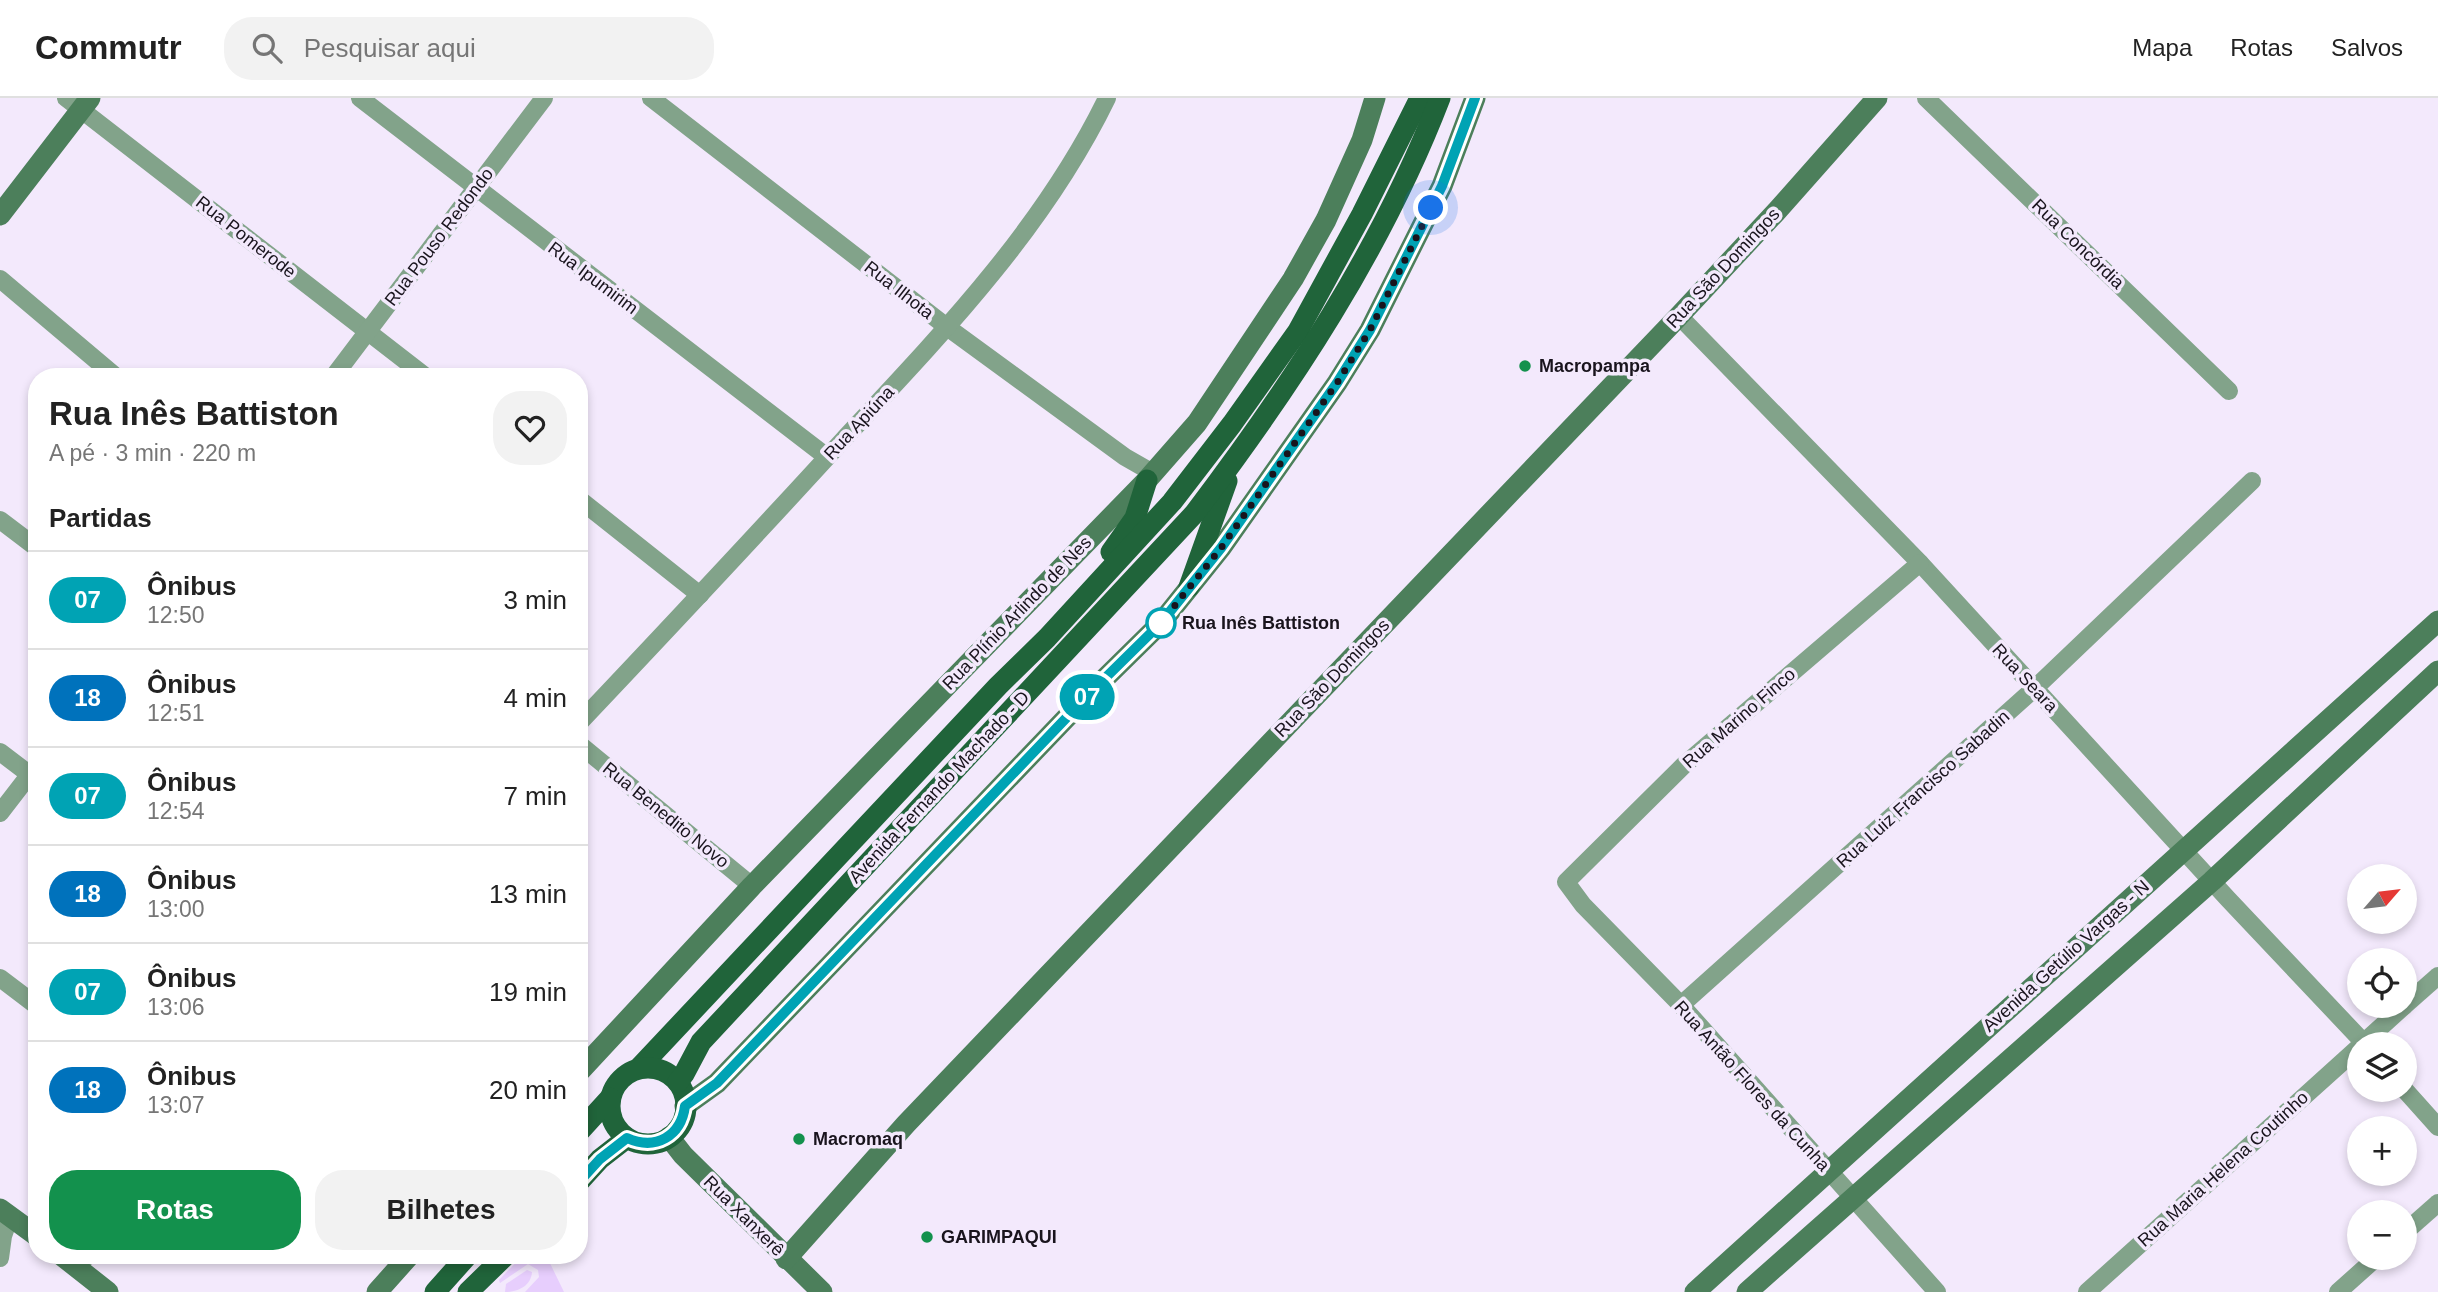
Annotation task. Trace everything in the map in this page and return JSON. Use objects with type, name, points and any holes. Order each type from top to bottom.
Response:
[{"type":"main road","name":"Avenida Fernando Machado - D","points":[[639,1068],[998,686],[1047,638],[1172,502],[1298,331],[1362,214],[1420,98]]},
{"type":"main road","name":"Avenida Fernando Machado - D","points":[[678,1082],[701,1042],[1194,514],[1253,437],[1324,328],[1383,223],[1440,98]]},
{"type":"main road","points":[[1189,587],[1234,461]]},
{"type":"main road","points":[[1047,638],[1063,606],[1096,572],[1135,518],[1150,476]]},
{"type":"main road","points":[[588,1122],[610,1098],[620,1079],[639,1068],[660,1070],[678,1082],[683,1093],[684,1118],[678,1129],[668,1137],[649,1144],[638,1143],[627,1138],[612,1121],[610,1098]]},
{"type":"main road","points":[[588,1172],[627,1138]]},
{"type":"main road","points":[[435,1292],[460,1264]]},
{"type":"main road","points":[[468,1292],[497,1264]]},
{"type":"street","name":"Rua Ipumirim","points":[[360,98],[827,457]]},
{"type":"street","name":"Rua Pouso Redondo","points":[[340,368],[544,98]]},
{"type":"street","name":"Rua Ilhota","points":[[651,98],[947,327],[1150,476]]},
{"type":"street","name":"Rua Apiúna","points":[[588,713],[947,327],[1052,196],[1089,135],[1107,98]]},
{"type":"street","name":"Rua Plínio Arlindo de Nes","points":[[588,1062],[752,886],[1150,476],[1197,423],[1293,279],[1326,220],[1362,140],[1375,98]]},
{"type":"street","points":[[685,1106],[717,1083],[1083,700],[1160,624],[1221,548],[1337,383],[1370,330],[1442,186],[1475,98]]},
{"type":"street","name":"Rua São Domingos","points":[[786,1259],[906,1124],[1679,316],[1877,98]]},
{"type":"street","name":"Rua Concórdia","points":[[1926,98],[2229,391]]},
{"type":"street","points":[[0,215],[79,102]]},
{"type":"street","name":"Rua Pomerode","points":[[79,102],[415,368]]},
{"type":"street","points":[[0,279],[106,368]]},
{"type":"street","name":"Rua Seara","points":[[1679,316],[1920,563],[2351,1032]]},
{"type":"street","name":"Rua Luiz Francisco Sabadin","points":[[1681,1006],[2035,688],[2252,481]]},
{"type":"street","points":[[588,506],[700,595]]},
{"type":"street","points":[[0,520],[28,541]]},
{"type":"street","name":"Rua Marino Finco","points":[[1566,882],[1684,765],[1920,563]]},
{"type":"street","name":"Avenida Getúlio Vargas - N","points":[[1695,1292],[2438,621]]},
{"type":"street","points":[[1747,1292],[2213,881],[2438,671]]},
{"type":"street","name":"Rua Benedito Novo","points":[[588,751],[752,886]]},
{"type":"street","points":[[0,752],[28,769]]},
{"type":"street","points":[[0,813],[28,780]]},
{"type":"street","name":"Rua Antão Flores da Cunha","points":[[1566,882],[1583,905],[1681,1006],[1937,1292]]},
{"type":"street","name":"Rua Maria Helena Coutinho","points":[[2417,995],[2438,976]]},
{"type":"street","points":[[0,978],[28,999]]},
{"type":"street","name":"Rua Maria Helena Coutinho","points":[[2377,1032],[2391,1018]]},
{"type":"street","name":"Rua Maria Helena Coutinho","points":[[2087,1292],[2347,1059]]},
{"type":"street","points":[[2416,1102],[2438,1127]]},
{"type":"street","name":"Rua Xanxerê","points":[[668,1137],[786,1259],[822,1292]]},
{"type":"street","points":[[2417,1222],[2438,1203]]},
{"type":"street","points":[[3,1211],[28,1230]]},
{"type":"street","points":[[0,1258],[3,1211]]},
{"type":"street","points":[[80,1264],[108,1292]]},
{"type":"street","points":[[377,1292],[402,1264]]},
{"type":"street","points":[[2338,1292],[2363,1270]]},
{"type":"shaded area","points":[[514,1264],[528,1264],[500,1283],[499,1280]]},
{"type":"shaded area","points":[[528,1264],[550,1264],[564,1292],[525,1292],[539,1277],[538,1270]]},
{"type":"shaded area","points":[[527,1270],[532,1272],[526,1284],[515,1291],[505,1292],[506,1284]]},
{"type":"bus line","name":"07","points":[[588,1172],[627,1138],[649,1144],[659,1142],[678,1129],[684,1118],[685,1106],[717,1083],[1093,690],[1160,624],[1221,548],[1337,383],[1370,330],[1442,186],[1475,98]]},
{"type":"place","name":"Macropampa","points":[[1525,366]]},
{"type":"place","name":"Rua Inês Battiston","points":[[1161,623]]},
{"type":"place","name":"Macromaq","points":[[799,1139]]},
{"type":"place","name":"GARIMPAQUI","points":[[927,1237]]},
{"type":"route","points":[[1161,623],[1221,548],[1337,383],[1370,330],[1431,208]]}]
